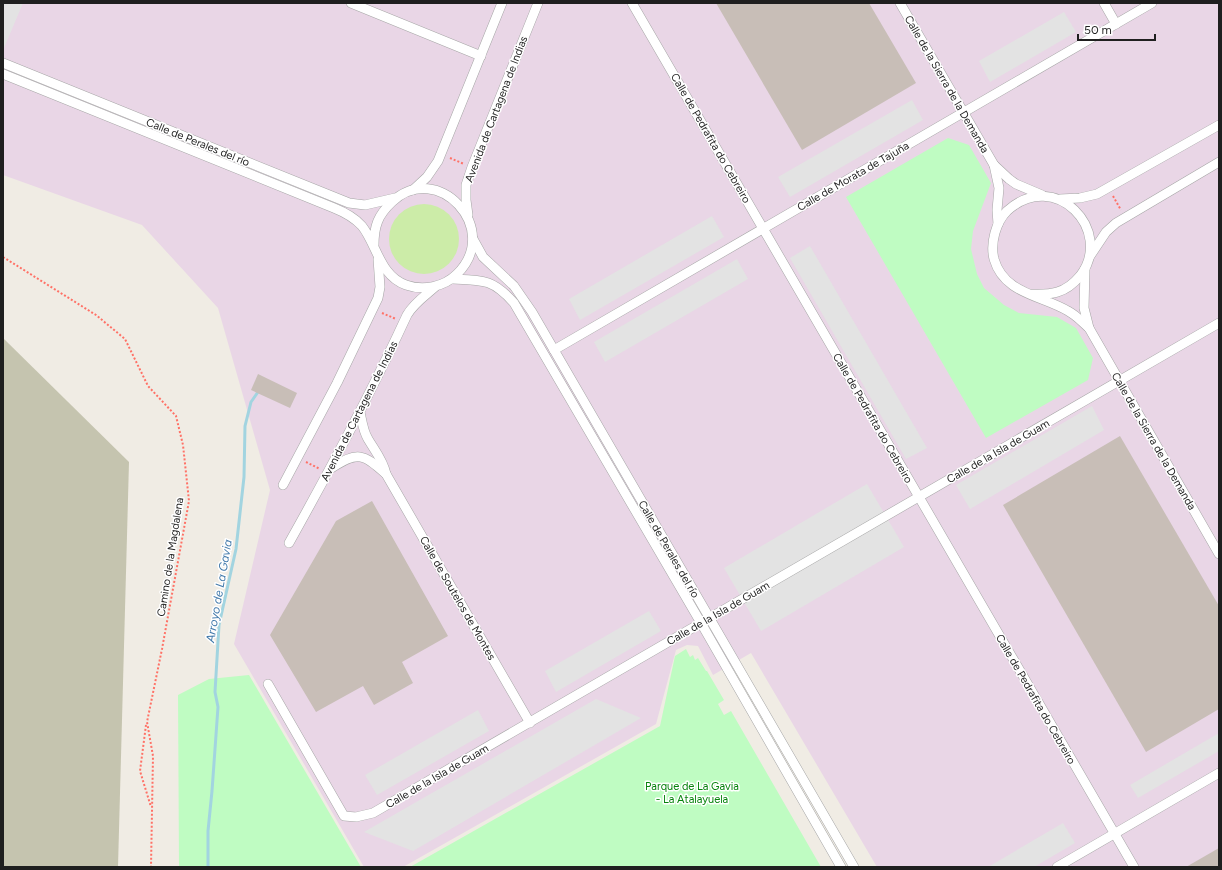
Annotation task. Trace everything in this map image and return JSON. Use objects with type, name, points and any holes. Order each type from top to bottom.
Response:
[{"type":"street","points":[[351,3],[481,56]]},
{"type":"street","points":[[413,190],[427,177],[438,161],[502,3]]},
{"type":"street","name":"Avenida de Cartagena de Indias","points":[[468,218],[466,185],[538,3]]},
{"type":"street","name":"Calle de Pedrafita do Cebreiro","points":[[632,3],[1134,867]]},
{"type":"street","name":"Calle de la Sierra de la Demanda","points":[[900,3],[994,165],[1016,184],[1042,195]]},
{"type":"street","points":[[1104,3],[1116,24]]},
{"type":"street","name":"Calle de Morata de Tajuña","points":[[554,350],[1152,3]]},
{"type":"street","name":"Calle de Perales del río","points":[[3,63],[349,203],[365,205],[396,198]]},
{"type":"street","name":"Calle de Perales del río","points":[[3,74],[343,212],[357,221],[374,245]]},
{"type":"street","points":[[1219,125],[1097,194],[1080,198],[1060,199],[1042,195],[1031,197],[1017,203],[1006,212],[998,224],[993,241],[994,258],[1000,271],[1017,289],[1029,294],[1048,295],[1063,290],[1074,282],[1085,269],[1090,258],[1111,226],[1219,162]]},
{"type":"street","name":"Calle de la Sierra de la Demanda","points":[[994,165],[999,188],[997,210],[998,224]]},
{"type":"street","points":[[413,190],[430,190],[440,192],[451,198],[461,207],[468,218],[472,229],[473,239],[472,250],[467,261],[461,271],[453,279],[437,286],[426,288],[413,287],[394,278],[385,268],[374,245],[374,232],[378,220],[386,208],[403,193],[413,190]]},
{"type":"street","points":[[1060,199],[1073,209],[1082,219],[1088,230],[1091,244],[1090,258]]},
{"type":"street","name":"Calle de Perales del río","points":[[473,239],[483,257],[521,295],[532,312],[854,867]]},
{"type":"street","points":[[283,485],[337,384],[378,298],[380,287],[378,255]]},
{"type":"street","name":"Calle de la Sierra de la Demanda","points":[[1085,269],[1084,308],[1088,328]]},
{"type":"street","name":"Calle de Perales del río","points":[[453,279],[480,280],[495,285],[502,290],[514,304],[701,623],[841,867]]},
{"type":"street","name":"Avenida de Cartagena de Indias","points":[[289,542],[360,412],[411,308],[437,286]]},
{"type":"street","name":"Calle de la Sierra de la Demanda","points":[[1029,294],[1075,315],[1088,328],[1219,554]]},
{"type":"street","name":"Calle de la Isla de Guam","points":[[268,684],[344,816],[356,817],[373,813],[1219,323]]},
{"type":"street","name":"Calle de Soutelos de Montes","points":[[360,412],[362,425],[384,464],[386,474]]},
{"type":"street","name":"Calle de Soutelos de Montes","points":[[330,469],[344,460],[356,457],[364,458],[375,464],[386,474],[530,723]]},
{"type":"street","points":[[1057,867],[1219,773]]},
{"type":"path","points":[[448,157],[464,164]]},
{"type":"path","points":[[1111,193],[1122,212]]},
{"type":"path","name":"Camino de la Magdalena","points":[[3,257],[96,315],[125,339],[148,386],[176,416],[183,445],[189,501],[147,722],[153,756],[151,867]]},
{"type":"path","points":[[380,312],[396,320]]},
{"type":"path","points":[[305,461],[320,469]]},
{"type":"path","points":[[147,722],[140,771],[152,810]]},
{"type":"shaded area","points":[[3,3],[1219,3],[1219,867],[877,867],[751,653],[713,675],[698,646],[687,645],[676,650],[656,724],[403,867],[364,867],[234,644],[270,490],[218,308],[142,225],[3,175]]},
{"type":"shaded area","points":[[3,3],[23,3],[4,48],[3,48]]},
{"type":"shaded area","points":[[1064,12],[1076,32],[990,82],[979,61]]},
{"type":"shaded area","points":[[912,100],[923,120],[790,197],[778,177]]},
{"type":"shaded area","points":[[712,216],[724,237],[580,320],[569,299]]},
{"type":"shaded area","points":[[810,246],[927,448],[906,459],[790,258]]},
{"type":"shaded area","points":[[737,259],[748,279],[605,362],[594,342]]},
{"type":"shaded area","points":[[3,338],[129,462],[118,867],[3,867]]},
{"type":"shaded area","points":[[1092,406],[1104,430],[970,509],[956,485]]},
{"type":"shaded area","points":[[867,484],[904,547],[761,631],[724,568]]},
{"type":"shaded area","points":[[649,611],[661,631],[556,692],[545,671]]},
{"type":"shaded area","points":[[596,699],[641,718],[413,851],[364,832]]},
{"type":"shaded area","points":[[478,710],[489,731],[377,795],[365,775]]},
{"type":"shaded area","points":[[1219,733],[1219,751],[1138,798],[1130,785]]},
{"type":"shaded area","points":[[1063,823],[1075,843],[1034,867],[988,867]]},
{"type":"green space","points":[[948,138],[969,145],[991,183],[973,231],[971,249],[977,274],[984,288],[1004,305],[1019,313],[1057,317],[1076,328],[1093,358],[1088,380],[986,438],[846,197]]},
{"type":"green space","points":[[424,204],[437,207],[449,214],[456,226],[459,239],[456,252],[449,264],[437,271],[424,274],[411,271],[399,264],[392,252],[389,239],[392,226],[399,214],[411,207]]},
{"type":"green space","name":"Parque de La Gavia - La Atalayuela","points":[[686,649],[690,657],[693,655],[695,660],[698,658],[707,671],[724,700],[718,704],[724,715],[731,711],[821,867],[410,867],[660,726],[675,656]]},
{"type":"green space","points":[[249,675],[361,867],[179,867],[178,695],[209,679]]},
{"type":"building","points":[[716,3],[869,3],[916,83],[802,150]]},
{"type":"building","points":[[258,374],[297,393],[290,408],[251,390]]},
{"type":"building","points":[[1120,436],[1219,606],[1219,709],[1146,752],[1003,505]]},
{"type":"building","points":[[372,501],[448,636],[402,662],[413,683],[374,705],[363,686],[316,712],[270,635],[336,521]]},
{"type":"building","points":[[1219,848],[1219,867],[1186,867]]},
{"type":"waterway","name":"Arroyo de La Gavia","points":[[208,867],[208,831],[218,707],[215,692],[219,625],[236,549],[244,477],[245,426],[251,402],[258,392]]}]
